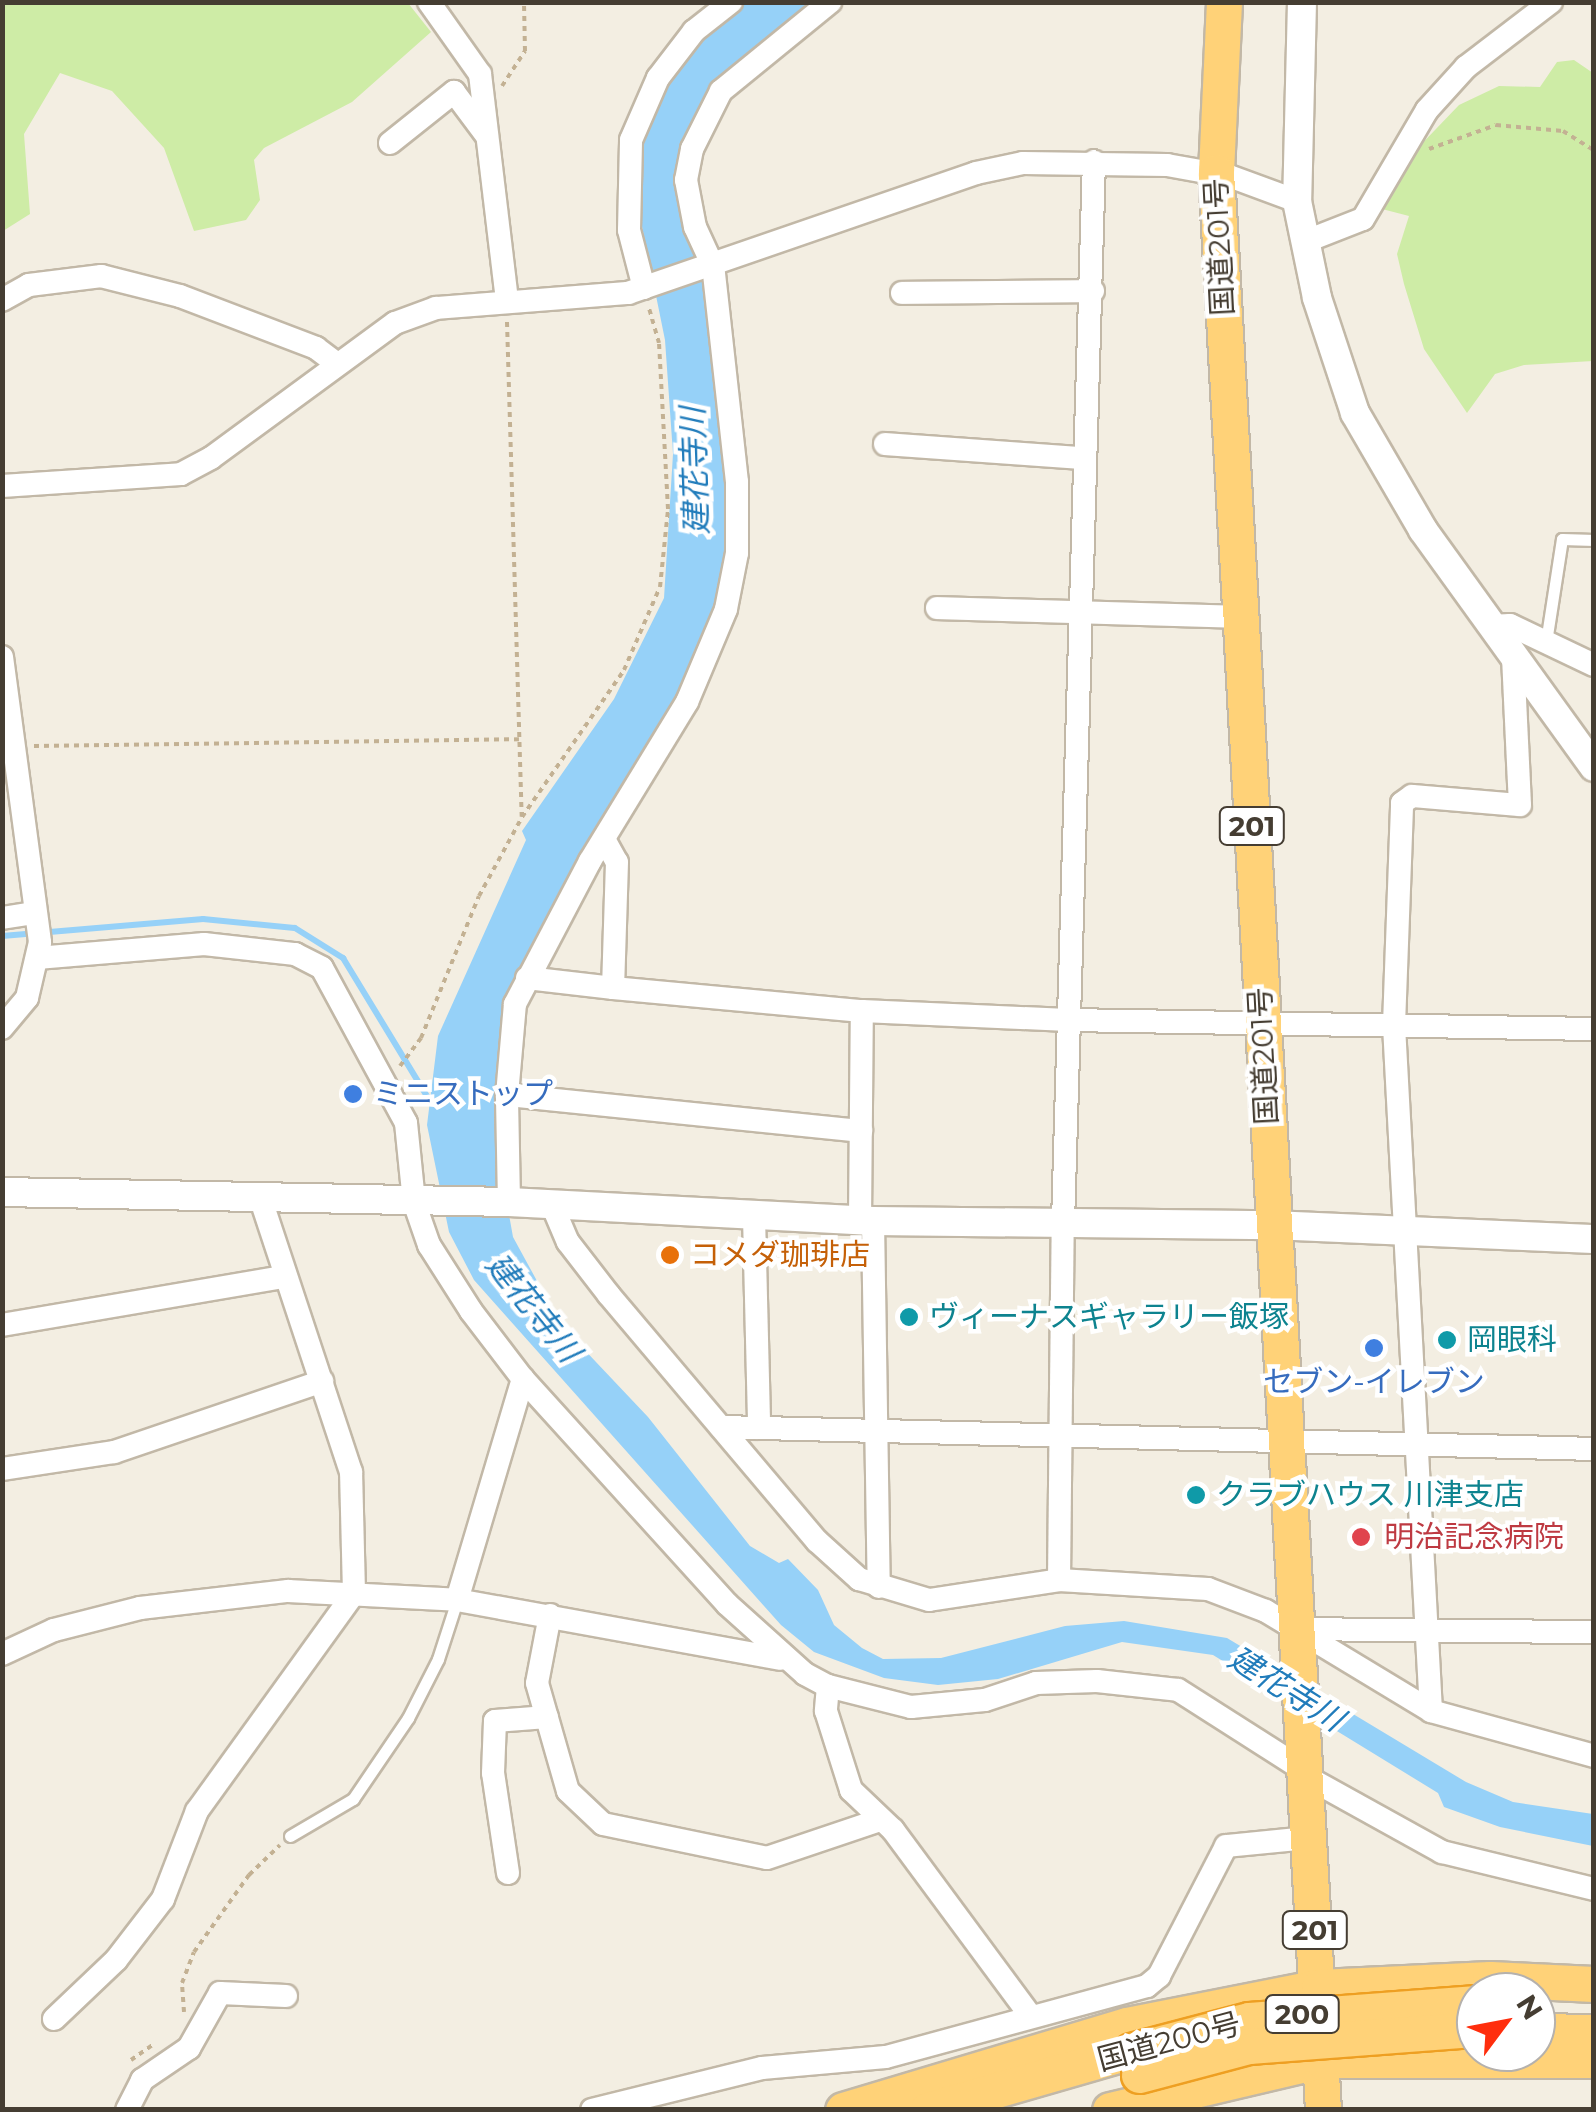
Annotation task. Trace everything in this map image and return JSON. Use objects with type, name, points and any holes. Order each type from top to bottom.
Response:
[{"type":"highway","name":"国道201号","points":[[1224,2],[1216,172],[1294,1640],[1319,1987],[1323,2110]]},
{"type":"highway","points":[[843,2110],[1127,2025],[1319,1987],[1490,1979],[1594,1984]]},
{"type":"highway","name":"国道200号","points":[[1008,2110],[1249,2020],[1456,2004]]},
{"type":"highway","points":[[1556,2004],[1594,2005]]},
{"type":"highway","name":"国道200号","points":[[927,2110],[1135,2063],[1248,2046],[1456,2030]]},
{"type":"highway","points":[[1556,2031],[1594,2032]]},
{"type":"highway","points":[[1110,2110],[1322,2060],[1594,2060]]},
{"type":"street","points":[[429,2],[470,52],[486,111],[506,301]]},
{"type":"street","points":[[647,287],[629,230],[632,140],[658,78],[694,31],[731,2]]},
{"type":"street","points":[[509,1202],[507,1095],[516,1004],[604,839],[686,702],[726,609],[738,554],[737,482],[709,267],[695,227],[686,180],[702,120],[734,78],[830,2]]},
{"type":"street","points":[[1302,2],[1297,201],[1304,242],[1355,413],[1382,468],[1490,626],[1594,767]]},
{"type":"street","points":[[1304,242],[1363,219],[1428,110],[1466,67],[1552,2]]},
{"type":"street","points":[[390,143],[454,92],[488,138]]},
{"type":"street","points":[[1059,1580],[1068,1020],[1082,458],[1093,291],[1088,233],[1094,162]]},
{"type":"street","points":[[2,486],[181,474],[212,458],[395,323],[436,308],[647,287],[976,173],[1023,163],[1094,162],[1216,172],[1297,201]]},
{"type":"street","points":[[2,300],[29,285],[101,276],[180,296],[316,348],[336,363]]},
{"type":"street","points":[[902,292],[1093,291]]},
{"type":"street","points":[[886,444],[1082,458]]},
{"type":"street","points":[[936,608],[1241,617]]},
{"type":"street","points":[[1490,626],[1510,625],[1594,664]]},
{"type":"street","points":[[1431,1711],[1394,1025],[1402,802],[1412,796],[1520,805],[1512,657]]},
{"type":"street","points":[[2,658],[10,748],[35,913],[37,958],[27,998],[2,1028]]},
{"type":"street","points":[[604,839],[617,862],[613,988]]},
{"type":"street","points":[[2,918],[35,913]]},
{"type":"street","points":[[37,958],[161,944],[295,954],[333,982],[406,1123],[429,1245],[523,1380],[784,1660],[828,1686],[911,1706],[986,1700],[1036,1684],[1097,1680],[1178,1690],[1442,1852],[1594,1890]]},
{"type":"street","points":[[527,978],[862,1011],[1068,1020],[1594,1029]]},
{"type":"street","points":[[862,1011],[861,1131],[877,1431],[880,1587]]},
{"type":"street","points":[[507,1095],[861,1131]]},
{"type":"street","points":[[2,1192],[509,1202],[867,1221],[1274,1225],[1594,1239]]},
{"type":"street","points":[[54,2019],[116,1960],[162,1899],[197,1811],[354,1593],[351,1472],[283,1277],[261,1200]]},
{"type":"street","points":[[553,1206],[568,1242],[840,1566],[880,1587],[930,1600],[1059,1580],[1208,1589],[1294,1640],[1431,1711],[1594,1756]]},
{"type":"street","points":[[754,1216],[759,1428]]},
{"type":"street","points":[[2,1325],[283,1277]]},
{"type":"street","points":[[457,1600],[523,1380]]},
{"type":"street","points":[[2,1469],[114,1452],[322,1381]]},
{"type":"street","points":[[721,1427],[1594,1449]]},
{"type":"street","points":[[2,1654],[54,1630],[140,1608],[288,1591],[457,1600],[784,1660]]},
{"type":"street","points":[[550,1616],[536,1683],[568,1791],[603,1824],[767,1858],[880,1820]]},
{"type":"street","points":[[1294,1640],[1424,1630],[1594,1632]]},
{"type":"street","points":[[828,1686],[826,1712],[851,1790],[880,1820],[1030,2015]]},
{"type":"street","points":[[508,1874],[492,1772],[495,1721],[547,1717]]},
{"type":"street","points":[[592,2110],[762,2068],[886,2057],[1147,1986],[1158,1976],[1226,1846],[1307,1838]]},
{"type":"street","points":[[128,2110],[142,2080],[189,2048],[220,1992],[286,1996]]},
{"type":"lane","points":[[1546,642],[1562,539],[1594,540]]},
{"type":"lane","points":[[290,1836],[354,1798],[408,1718],[438,1659],[457,1600]]},
{"type":"path","points":[[486,111],[525,51],[524,2]]},
{"type":"path","points":[[1417,158],[1470,130],[1496,125],[1564,130],[1594,150]]},
{"type":"path","points":[[388,1082],[421,1038],[479,896],[522,817],[624,670],[660,587],[668,509],[659,343],[647,287]]},
{"type":"path","points":[[506,301],[522,817]]},
{"type":"path","points":[[10,748],[520,739]]},
{"type":"path","points":[[178,2024],[194,1952],[249,1875],[290,1836]]},
{"type":"path","points":[[124,2070],[139,2050],[171,2037]]},
{"type":"green space","points":[[3,2],[408,3],[431,32],[352,102],[264,148],[254,160],[260,200],[246,220],[194,231],[164,148],[112,91],[60,73],[24,134],[30,214],[3,231]]},
{"type":"green space","points":[[1574,60],[1593,73],[1593,361],[1524,365],[1495,374],[1467,413],[1424,349],[1404,284],[1397,254],[1409,216],[1382,209],[1411,155],[1459,105],[1499,86],[1540,87],[1557,62]]},
{"type":"water","name":"建花寺川","points":[[745,3],[815,3],[727,81],[688,152],[731,518],[725,576],[678,700],[523,977],[503,1181],[513,1237],[561,1325],[648,1417],[750,1546],[779,1563],[788,1559],[818,1590],[834,1625],[862,1648],[883,1659],[941,1658],[1065,1626],[1124,1621],[1227,1638],[1466,1782],[1513,1802],[1593,1814],[1593,1846],[1500,1827],[1444,1807],[1438,1793],[1213,1655],[1122,1642],[998,1679],[938,1685],[884,1678],[814,1652],[781,1625],[474,1280],[449,1232],[427,1125],[438,1036],[526,840],[522,831],[614,699],[664,598],[673,454],[665,340],[637,202],[641,141],[675,65]]},
{"type":"waterway","points":[[2,936],[203,919],[295,928],[343,958],[433,1106]]},
{"type":"place","name":"ミニストップ","points":[[353,1094]]},
{"type":"place","name":"コメダ珈琲店","points":[[670,1255]]},
{"type":"place","name":"ヴィーナスギャラリー飯塚","points":[[909,1317]]},
{"type":"place","name":"岡眼科","points":[[1447,1340]]},
{"type":"place","name":"セブン-イレブン","points":[[1374,1348]]},
{"type":"place","name":"クラブハウス 川津支店","points":[[1196,1495]]},
{"type":"place","name":"明治記念病院","points":[[1361,1537]]}]
